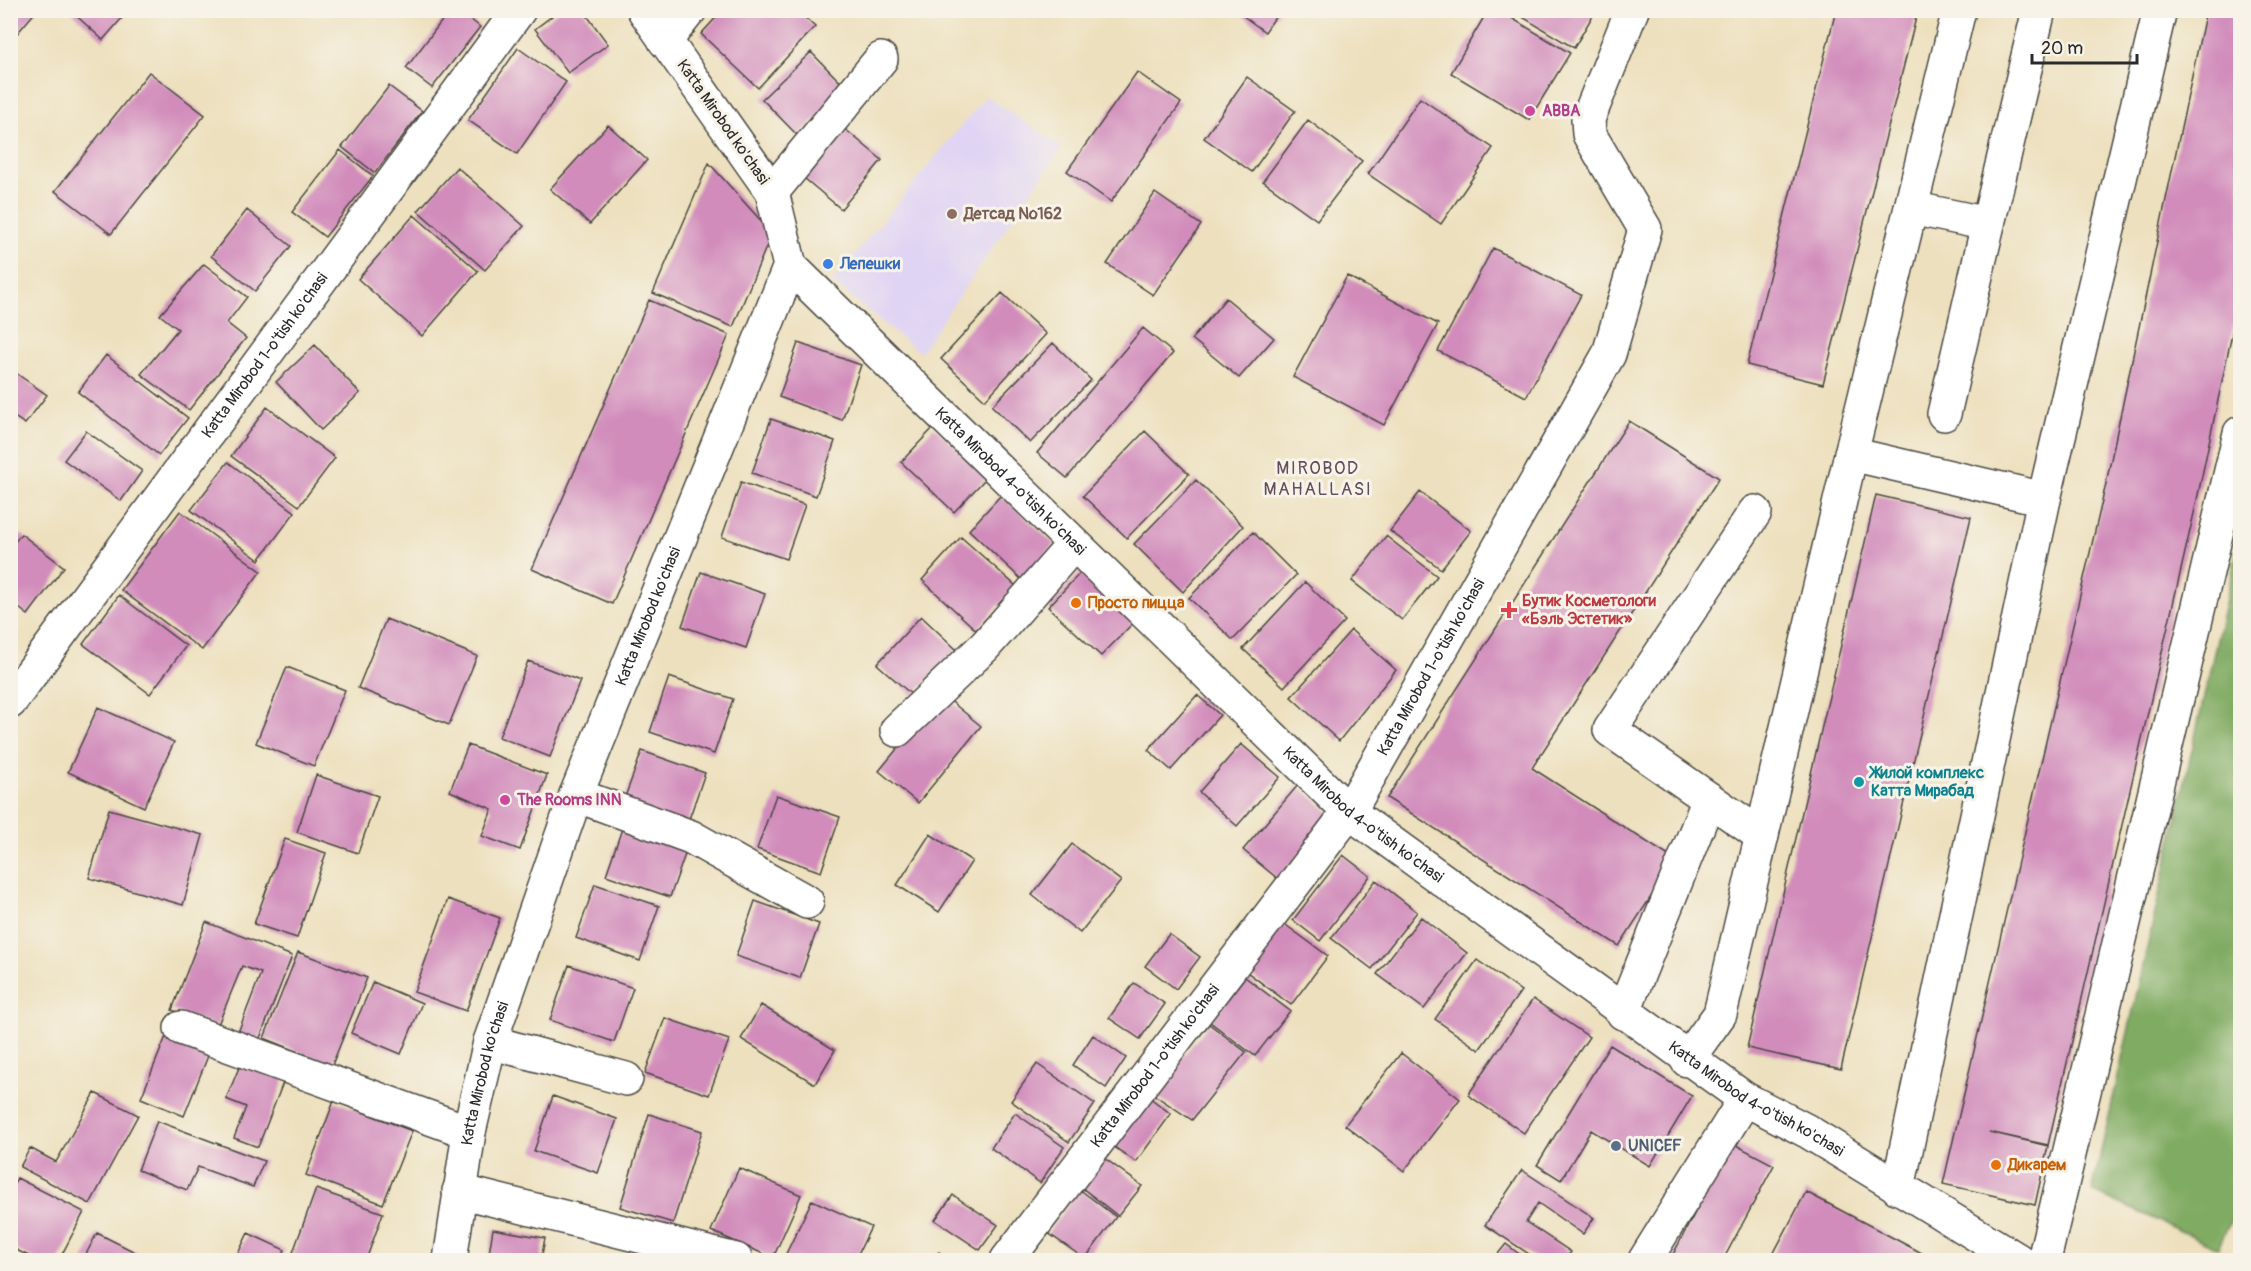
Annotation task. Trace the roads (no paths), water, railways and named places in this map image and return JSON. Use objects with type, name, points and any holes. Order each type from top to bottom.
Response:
[{"type":"street","name":"Katta Mirobod 1-o'tish ko'chasi","points":[[10,702],[519,10]]},
{"type":"street","name":"Katta Mirobod ko'chasi","points":[[450,1260],[469,1132],[490,1042],[576,795],[790,266],[772,192],[644,10]]},
{"type":"street","points":[[665,41],[690,10]]},
{"type":"street","name":"Katta Mirobod 1-o'tish ko'chasi","points":[[1014,1258],[1349,812],[1609,354],[1645,229],[1589,134],[1588,119],[1632,10]]},
{"type":"street","points":[[1687,1060],[1720,1014],[1851,454],[1959,10]]},
{"type":"street","points":[[1944,414],[2039,10]]},
{"type":"street","points":[[1898,1188],[2044,499],[2160,10]]},
{"type":"street","points":[[772,192],[881,58]]},
{"type":"street","points":[[1911,208],[1988,224]]},
{"type":"street","name":"Katta Mirobod 4-o'tish ko'chasi","points":[[790,266],[1073,545],[1349,812],[1687,1060],[1745,1099],[1807,1131],[2018,1260]]},
{"type":"street","points":[[2044,1260],[2241,433]]},
{"type":"street","points":[[1851,454],[2044,499]]},
{"type":"street","points":[[1755,512],[1610,730],[1762,836]]},
{"type":"street","points":[[897,730],[985,646],[1073,545]]},
{"type":"street","points":[[576,795],[691,837],[807,902]]},
{"type":"street","points":[[1623,1012],[1709,800]]},
{"type":"street","points":[[181,1028],[469,1132]]},
{"type":"street","points":[[490,1042],[626,1079]]},
{"type":"street","points":[[1645,1260],[1745,1099]]},
{"type":"street","points":[[459,1191],[736,1260]]},
{"type":"place","name":"ABBA","points":[[1530,111]]},
{"type":"place","name":"Детсад №162","points":[[952,214]]},
{"type":"place","name":"Лепешки","points":[[828,264]]},
{"type":"place","name":"Просто пицца","points":[[1076,603]]},
{"type":"place","name":"Бутик Косметологи «Бэль Эстетик»","points":[[1509,610]]},
{"type":"place","name":"Жилой комплекс Катта Мирабад","points":[[1859,782]]},
{"type":"place","name":"The Rooms INN","points":[[505,800]]},
{"type":"place","name":"UNICEF","points":[[1616,1146]]},
{"type":"place","name":"Дикарем","points":[[1996,1165]]},
{"type":"district","name":"MIROBOD MAHALLASI","points":[[1318,478]]}]
